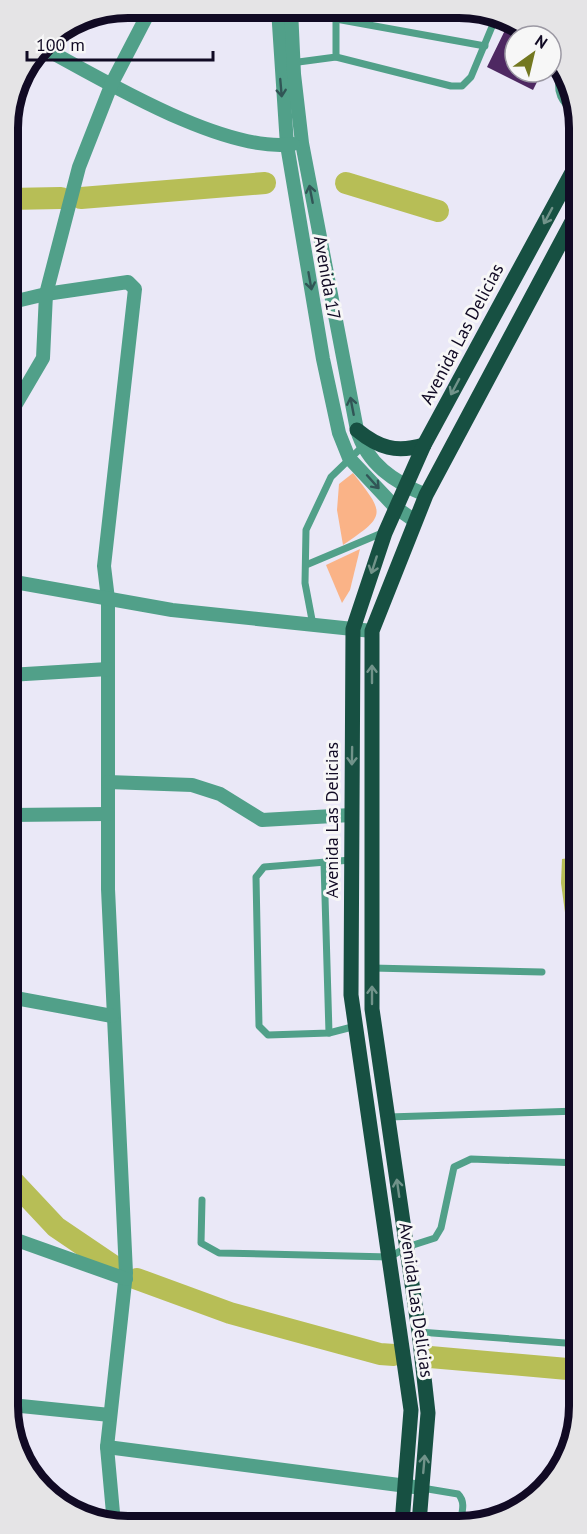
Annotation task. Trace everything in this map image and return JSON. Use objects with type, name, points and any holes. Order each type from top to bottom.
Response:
[{"type":"main road","name":"Avenida Las Delicias","points":[[403,1516],[411,1410],[351,995],[353,629],[385,532],[404,486],[569,178]]},
{"type":"main road","name":"Avenida Las Delicias","points":[[420,1516],[428,1413],[419,1332],[372,1009],[372,631],[426,495],[569,227]]},
{"type":"main road","points":[[357,430],[373,443],[397,450],[424,445]]},
{"type":"main road","points":[[351,794],[372,795]]},
{"type":"street","points":[[18,401],[43,358],[46,294],[79,167],[112,83],[146,18]]},
{"type":"street","name":"Avenida 17","points":[[280,18],[362,447],[375,465],[404,486],[426,495]]},
{"type":"street","name":"Avenida 17","points":[[290,18],[287,63],[287,145],[323,358],[339,433],[350,458],[395,507],[415,522]]},
{"type":"street","points":[[49,51],[184,121],[263,146],[302,143]]},
{"type":"street","points":[[18,301],[46,294],[128,282],[135,289],[104,566],[108,599],[108,814],[112,1016],[126,1279],[107,1447],[113,1515]]},
{"type":"street","points":[[18,582],[172,610],[372,631]]},
{"type":"street","points":[[18,674],[108,669]]},
{"type":"street","points":[[108,782],[192,785],[220,794],[262,820],[351,815]]},
{"type":"street","points":[[18,815],[108,814]]},
{"type":"street","points":[[18,999],[112,1016]]},
{"type":"street","points":[[18,1240],[126,1279]]},
{"type":"street","points":[[18,1406],[110,1415]]},
{"type":"street","points":[[107,1447],[422,1488]]},
{"type":"lane","points":[[336,57],[336,19],[485,46]]},
{"type":"lane","points":[[287,63],[336,57],[451,86],[462,86],[471,77],[493,24]]},
{"type":"lane","points":[[557,84],[559,95],[566,103]]},
{"type":"lane","points":[[313,625],[305,583],[306,530],[331,477],[362,447]]},
{"type":"lane","points":[[306,565],[385,532]]},
{"type":"lane","points":[[351,860],[264,867],[256,877],[259,1026],[268,1035],[329,1032],[356,1026]]},
{"type":"lane","points":[[324,863],[329,1032]]},
{"type":"lane","points":[[372,968],[542,972]]},
{"type":"lane","points":[[388,1117],[569,1111]]},
{"type":"lane","points":[[202,1200],[201,1243],[219,1253],[390,1257],[407,1247],[435,1238],[441,1228],[454,1167],[462,1162],[471,1159],[569,1163]]},
{"type":"lane","points":[[419,1332],[569,1343]]},
{"type":"lane","points":[[422,1488],[458,1494],[462,1497],[461,1516]]},
{"type":"shaded area","points":[[353,473],[371,497],[377,513],[368,527],[343,545],[337,510],[339,484]]},
{"type":"shaded area","points":[[360,549],[350,590],[342,603],[326,565]]},
{"type":"shaded area","points":[[569,858],[569,942],[561,883],[562,859]]},
{"type":"building","points":[[503,34],[503,75],[487,67]]},
{"type":"building","points":[[521,84],[536,84],[533,90]]},
{"type":"waterway","points":[[81,198],[265,183]]},
{"type":"waterway","points":[[346,183],[438,211]]},
{"type":"waterway","points":[[18,199],[61,198]]},
{"type":"waterway","points":[[18,1186],[56,1227],[121,1271]]},
{"type":"waterway","points":[[137,1279],[230,1313],[380,1354],[394,1355]]},
{"type":"waterway","points":[[430,1357],[569,1369]]}]
